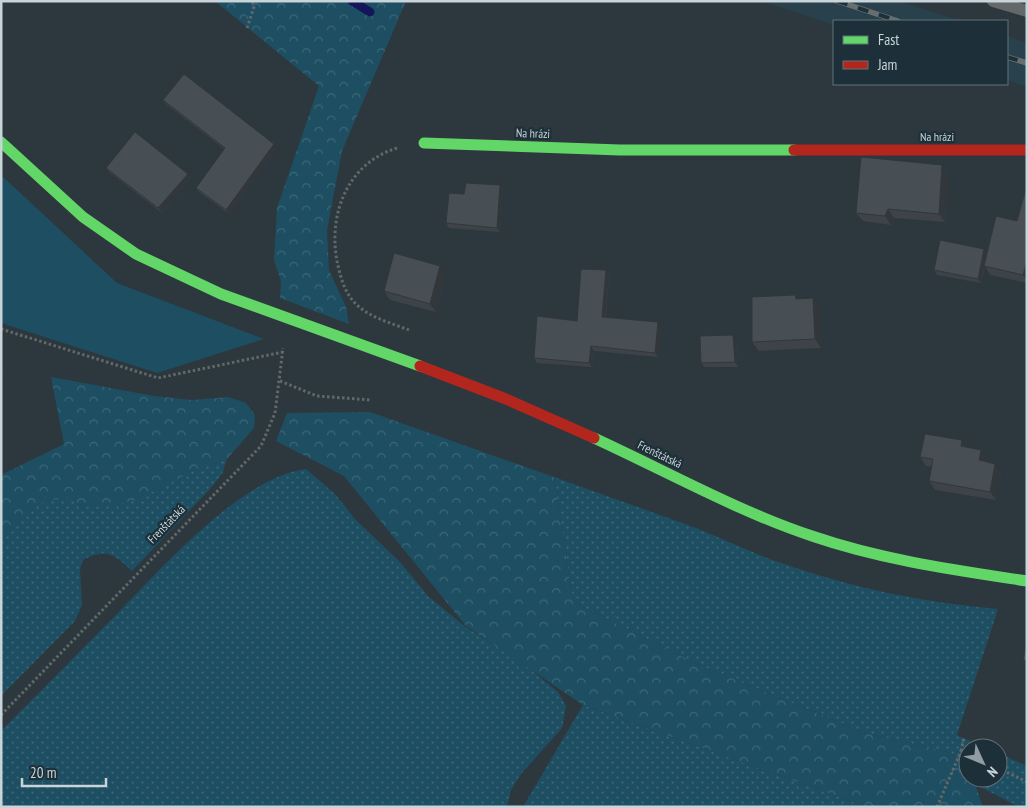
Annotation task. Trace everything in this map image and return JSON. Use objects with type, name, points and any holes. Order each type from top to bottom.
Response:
[{"type":"main road","name":"Frenštátská","points":[[1,142],[92,222],[136,254],[204,286],[354,344],[482,390],[576,429],[754,513],[811,536],[864,552],[1027,582]]},
{"type":"main road","name":"Na hrázi","points":[[424,143],[620,150],[1027,150]]},
{"type":"lane","points":[[993,1],[1027,11]]},
{"type":"path","points":[[247,28],[254,8],[252,1]]},
{"type":"path","points":[[410,331],[367,312],[354,302],[340,278],[334,234],[336,216],[344,190],[367,162],[394,148],[424,143]]},
{"type":"path","name":"Frenštátská","points":[[1,716],[261,446],[275,413],[282,352],[290,320]]},
{"type":"path","points":[[1,330],[158,378],[282,352]]},
{"type":"path","points":[[280,381],[317,396],[371,400]]},
{"type":"path","points":[[937,807],[958,758]]},
{"type":"path","points":[[1008,773],[1027,782]]},
{"type":"shaded area","points":[[762,1],[899,1],[958,20],[833,20],[833,25]]},
{"type":"shaded area","points":[[1008,36],[1027,43],[1027,87],[1008,80]]},
{"type":"green space","points":[[215,1],[406,1],[342,151],[327,230],[329,270],[346,307],[349,324],[280,298],[281,281],[274,260],[277,208],[319,86]]},
{"type":"green space","points":[[1,175],[117,283],[264,339],[157,373],[1,323]]},
{"type":"green space","points":[[51,377],[154,396],[192,400],[228,397],[246,403],[255,415],[254,428],[227,459],[195,470],[136,500],[105,507],[85,507],[67,498],[51,500],[35,506],[1,535],[1,475],[64,444]]},
{"type":"green space","points":[[370,412],[554,477],[573,602],[699,665],[866,733],[951,753],[958,759],[958,788],[976,788],[983,807],[867,807],[583,705],[466,626],[344,476],[276,441],[287,413]]},
{"type":"green space","points":[[227,459],[222,474],[209,490],[132,571],[120,560],[109,555],[98,554],[83,560],[80,569],[82,605],[75,621],[1,696],[1,535],[31,509],[49,500],[67,498],[85,507]]},
{"type":"green space","points":[[306,469],[336,495],[355,519],[400,562],[429,597],[467,628],[519,660],[558,692],[566,706],[562,728],[521,774],[511,790],[507,807],[1,807],[1,731],[204,528],[255,489],[281,476]]},
{"type":"green space","points":[[554,477],[696,528],[762,556],[810,573],[889,593],[944,603],[998,609],[957,735],[964,738],[958,738],[958,759],[951,753],[866,733],[699,665],[573,602]]},
{"type":"green space","points":[[583,705],[867,807],[523,807]]},
{"type":"green space","points":[[1008,757],[1027,766],[1027,807],[1019,807],[983,788],[1008,788]]},
{"type":"building","points":[[184,74],[274,144],[226,210],[196,188],[225,148],[163,100]]},
{"type":"building","points":[[135,132],[188,174],[158,208],[106,168]]},
{"type":"building","points":[[861,157],[942,165],[939,214],[888,209],[885,216],[856,213]]},
{"type":"building","points":[[466,183],[500,185],[497,228],[446,223],[449,193],[464,194]]},
{"type":"building","points":[[1027,185],[1027,261],[1023,275],[984,266],[996,216],[1017,221]]},
{"type":"building","points":[[940,240],[984,249],[978,279],[934,270]]},
{"type":"building","points":[[394,253],[440,266],[430,304],[384,291]]},
{"type":"building","points":[[581,269],[606,270],[602,317],[658,322],[655,353],[591,346],[589,363],[534,358],[537,316],[577,321]]},
{"type":"building","points":[[795,295],[796,299],[813,298],[815,339],[752,342],[752,297]]},
{"type":"building","points":[[733,335],[735,362],[701,363],[700,336]]},
{"type":"building","points":[[925,434],[962,440],[961,446],[981,450],[979,460],[995,464],[990,492],[929,481],[933,459],[920,457]]},
{"type":"building","points":[[1027,640],[1027,661],[1023,660]]},
{"type":"waterway","points":[[352,1],[370,12]]},
{"type":"railway","points":[[837,1],[895,20]]},
{"type":"railway","points":[[1008,57],[1027,63]]},
{"type":"traffic: fast","points":[[1,142],[83,217],[136,254],[221,294],[420,366]]},
{"type":"traffic: fast","points":[[424,143],[620,150],[794,150]]},
{"type":"traffic: fast","points":[[594,438],[729,503],[812,536],[892,558],[1027,581]]},
{"type":"traffic: jam","points":[[794,150],[1027,150]]},
{"type":"traffic: jam","points":[[420,366],[506,399],[594,438]]}]
